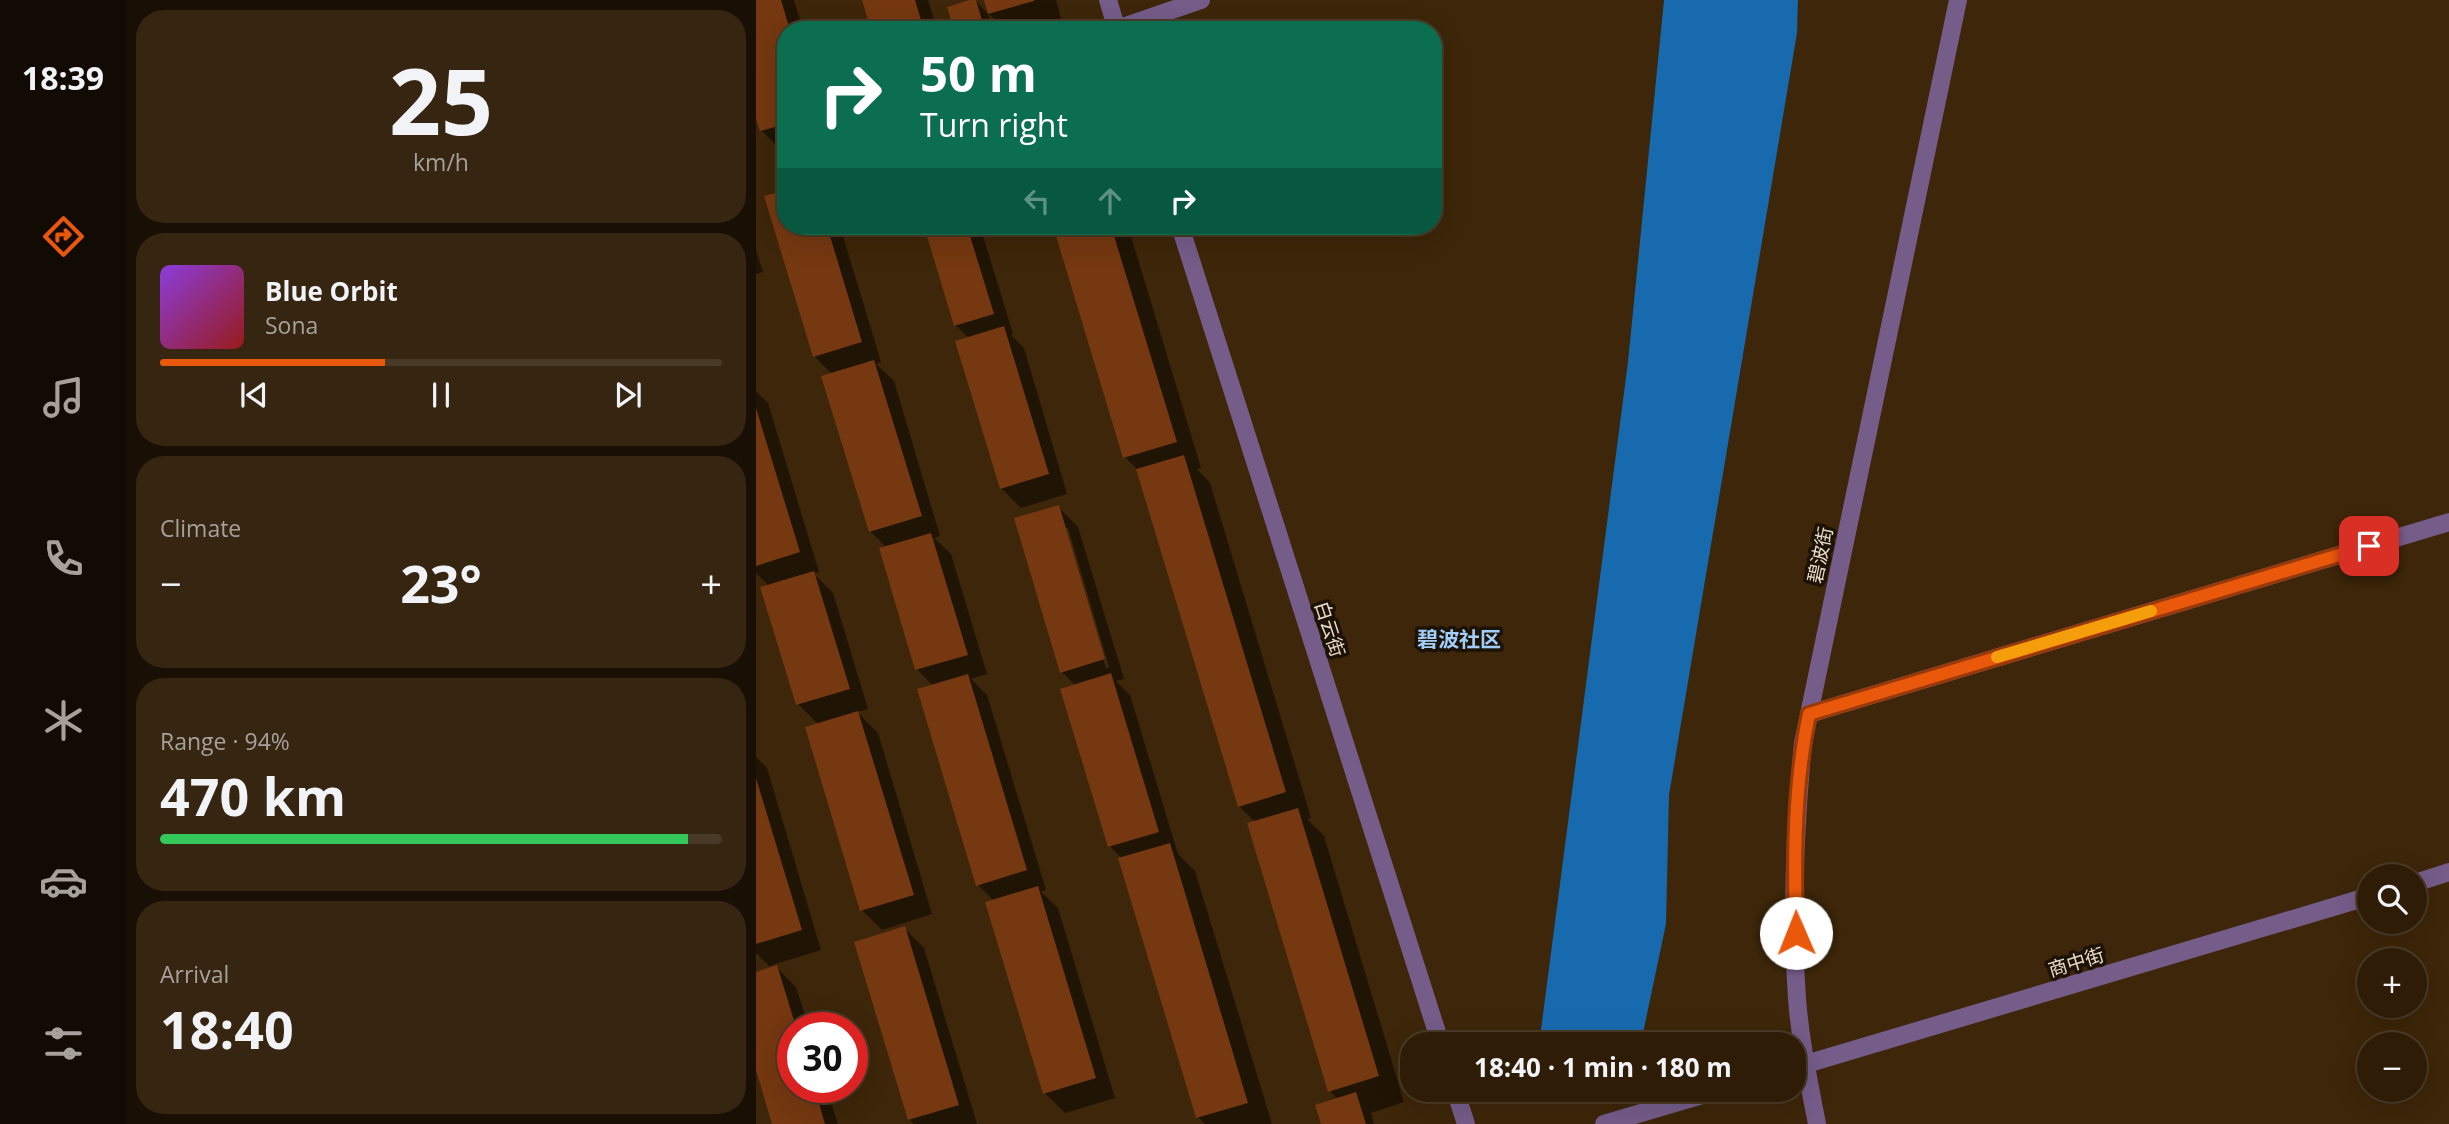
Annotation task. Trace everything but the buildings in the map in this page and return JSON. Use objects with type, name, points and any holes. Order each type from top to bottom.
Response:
[{"type":"street","points":[[1108,0],[1115,21]]},
{"type":"street","points":[[1140,21],[1201,0]]},
{"type":"street","name":"碧波街","points":[[1798,1032],[1796,816],[1803,743],[1958,0]]},
{"type":"street","name":"白云街","points":[[1183,235],[1437,1032]]},
{"type":"street","points":[[1809,714],[2449,522]]},
{"type":"street","points":[[2427,879],[2449,873]]},
{"type":"street","name":"商中街","points":[[1806,1064],[2357,900]]},
{"type":"street","name":"碧波街","points":[[1806,1089],[1817,1124]]},
{"type":"street","points":[[1459,1102],[1466,1124]]},
{"type":"street","points":[[1604,1124],[1680,1102]]},
{"type":"water","points":[[1664,0],[1798,0],[1797,33],[1669,795],[1666,924],[1643,1032],[1541,1032],[1628,362]]},
{"type":"pier","points":[[1528,1102],[1588,1102],[1586,1124],[1525,1124]]},
{"type":"slow traffic","points":[[1997,657],[2151,611]]},
{"type":"district","name":"碧波社区","points":[[1459,639]]},
{"type":"route","points":[[1796,933],[1796,816],[1803,743],[1809,714],[2369,546]]}]
